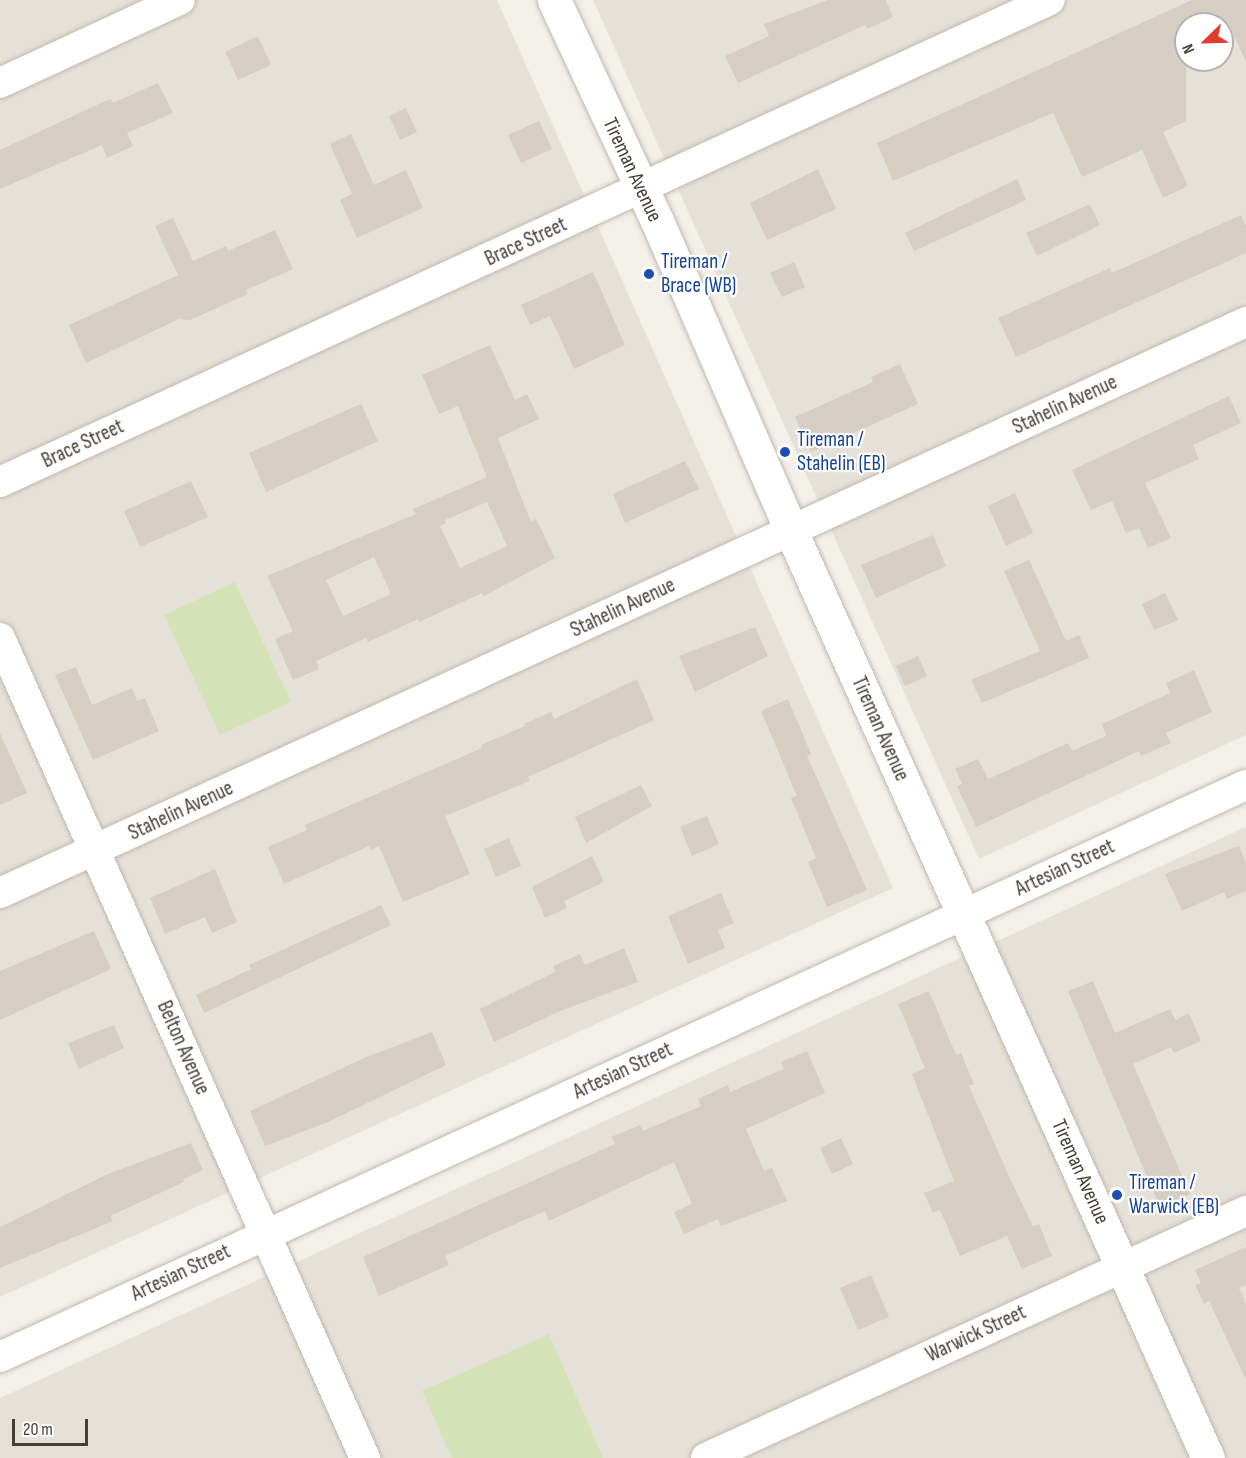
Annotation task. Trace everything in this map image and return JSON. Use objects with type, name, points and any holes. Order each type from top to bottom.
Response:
[{"type":"street","points":[[0,83],[180,0]]},
{"type":"street","name":"Tireman Avenue","points":[[554,0],[1208,1458]]},
{"type":"street","name":"Brace Street","points":[[0,482],[1050,0]]},
{"type":"street","name":"Stahelin Avenue","points":[[0,893],[1246,322]]},
{"type":"street","name":"Belton Avenue","points":[[0,638],[365,1458]]},
{"type":"street","name":"Artesian Street","points":[[0,1356],[1246,785]]},
{"type":"street","name":"Warwick Street","points":[[706,1458],[1246,1211]]},
{"type":"shaded area","points":[[0,0],[497,0],[893,888],[0,1297]]},
{"type":"shaded area","points":[[593,0],[1246,0],[1246,735],[979,859]]},
{"type":"shaded area","points":[[1246,827],[1246,1458],[0,1458],[0,1398]]},
{"type":"green space","points":[[235,582],[291,702],[220,735],[164,615]]},
{"type":"green space","points":[[549,1334],[603,1458],[452,1458],[422,1391]]},
{"type":"building","points":[[828,0],[886,0],[893,17],[867,29],[865,25],[738,83],[725,56],[769,36],[764,24]]},
{"type":"building","points":[[1192,0],[1246,0],[1246,62],[1234,35],[1234,12],[1174,12],[1174,72],[1186,72],[1186,121],[1163,132],[1188,186],[1163,198],[1142,150],[1082,177],[1053,113],[893,181],[877,143]]},
{"type":"building","points":[[258,36],[271,65],[238,80],[225,52]]},
{"type":"building","points":[[158,83],[173,113],[127,133],[133,146],[107,158],[102,145],[0,189],[0,150],[103,102],[111,99],[113,103]]},
{"type":"building","points":[[406,108],[417,132],[400,140],[389,116]]},
{"type":"building","points":[[539,121],[552,149],[521,163],[508,135]]},
{"type":"building","points":[[351,134],[374,185],[406,170],[423,208],[357,238],[340,200],[352,194],[330,144]]},
{"type":"building","points":[[818,169],[836,209],[767,240],[750,203]]},
{"type":"building","points":[[1017,179],[1026,200],[914,251],[905,233]]},
{"type":"building","points":[[1090,204],[1100,225],[1037,256],[1026,233]]},
{"type":"building","points":[[1241,215],[1246,226],[1246,253],[1016,357],[998,318],[1110,268],[1112,273]]},
{"type":"building","points":[[173,218],[193,261],[226,246],[228,251],[275,230],[293,269],[246,290],[248,294],[190,320],[179,319],[86,363],[69,325],[178,275],[155,226]]},
{"type":"building","points":[[794,262],[805,287],[782,297],[770,273]]},
{"type":"building","points":[[593,272],[625,345],[574,369],[550,316],[530,325],[521,305]]},
{"type":"building","points":[[490,345],[515,400],[527,394],[539,419],[498,438],[531,522],[536,519],[555,558],[484,596],[482,593],[419,622],[418,619],[368,642],[366,638],[316,661],[319,669],[293,680],[275,639],[293,631],[267,576],[416,514],[413,509],[487,477],[458,406],[439,414],[422,375]],"holes":[[[487,502],[507,546],[460,568],[440,526],[446,523],[445,520]],[[374,557],[391,594],[343,616],[326,580]]]},
{"type":"building","points":[[900,364],[918,404],[811,452],[795,417],[873,382],[871,377]]},
{"type":"building","points":[[1229,396],[1241,423],[1193,445],[1199,459],[1145,483],[1171,538],[1148,548],[1139,528],[1126,533],[1112,501],[1091,510],[1072,470]]},
{"type":"building","points":[[361,404],[378,441],[266,492],[249,453]]},
{"type":"building","points":[[685,461],[699,489],[625,523],[613,494]]},
{"type":"building","points":[[191,481],[208,517],[140,547],[124,511]]},
{"type":"building","points":[[1015,493],[1033,533],[1006,546],[988,506]]},
{"type":"building","points":[[933,535],[946,566],[876,598],[861,565]]},
{"type":"building","points":[[1029,560],[1066,641],[1079,635],[1089,658],[982,703],[971,680],[1040,651],[1004,571]]},
{"type":"building","points":[[1165,593],[1178,620],[1154,630],[1142,604]]},
{"type":"building","points":[[755,627],[768,656],[695,692],[679,656]]},
{"type":"building","points":[[918,656],[927,676],[905,686],[896,666]]},
{"type":"building","points":[[76,667],[92,705],[132,688],[137,701],[145,698],[159,731],[93,760],[55,675]]},
{"type":"building","points":[[1194,670],[1212,712],[1166,733],[1171,743],[1141,756],[1139,751],[976,827],[957,786],[962,784],[955,769],[978,759],[988,779],[1068,743],[1072,751],[1106,736],[1102,724],[1170,693],[1166,683]]},
{"type":"building","points":[[637,679],[654,720],[528,777],[530,781],[445,816],[470,874],[403,902],[379,846],[371,850],[369,846],[284,884],[268,847],[307,830],[305,825],[482,748],[481,745],[551,712],[554,719]]},
{"type":"building","points":[[788,699],[811,754],[807,756],[867,890],[827,907],[808,862],[816,858],[791,798],[797,796],[761,711]]},
{"type":"building","points":[[0,733],[27,793],[0,805]]},
{"type":"building","points":[[641,785],[652,806],[586,843],[575,817]]},
{"type":"building","points":[[707,816],[719,844],[692,856],[680,827]]},
{"type":"building","points":[[509,838],[521,866],[496,877],[484,849]]},
{"type":"building","points":[[1239,846],[1246,863],[1246,891],[1227,899],[1224,892],[1182,911],[1165,874]]},
{"type":"building","points":[[592,856],[604,882],[564,901],[567,908],[545,918],[532,887]]},
{"type":"building","points":[[215,869],[237,922],[212,933],[205,917],[165,934],[150,898]]},
{"type":"building","points":[[721,893],[734,923],[718,930],[725,948],[688,964],[668,916]]},
{"type":"building","points":[[381,905],[391,925],[204,1013],[196,995],[251,969],[249,965]]},
{"type":"building","points":[[94,931],[111,969],[0,1020],[0,971]]},
{"type":"building","points":[[624,948],[638,982],[560,1011],[494,1042],[480,1009],[555,972],[553,966],[580,954],[585,965]]},
{"type":"building","points":[[1093,981],[1115,1033],[1170,1009],[1176,1020],[1189,1013],[1201,1041],[1174,1053],[1171,1047],[1133,1064],[1190,1194],[1160,1207],[1068,991]]},
{"type":"building","points":[[929,991],[956,1055],[961,1053],[974,1084],[969,1086],[1013,1185],[1033,1226],[1039,1224],[1052,1256],[1022,1269],[1007,1236],[960,1256],[940,1210],[933,1213],[924,1193],[954,1181],[912,1074],[925,1068],[898,1004]]},
{"type":"building","points":[[114,1025],[124,1048],[79,1069],[68,1043]]},
{"type":"building","points":[[432,1032],[446,1065],[328,1122],[265,1146],[250,1111],[364,1058]]},
{"type":"building","points":[[807,1051],[825,1093],[746,1129],[764,1171],[772,1168],[787,1201],[721,1226],[718,1219],[684,1234],[674,1212],[692,1204],[674,1162],[549,1221],[545,1211],[490,1235],[445,1256],[449,1265],[379,1296],[363,1257],[615,1144],[611,1137],[640,1125],[643,1131],[701,1106],[698,1099],[728,1085],[730,1092],[784,1069],[781,1062]]},
{"type":"building","points":[[841,1138],[853,1164],[832,1174],[820,1148]]},
{"type":"building","points":[[191,1143],[203,1170],[183,1179],[184,1182],[110,1216],[113,1221],[0,1268],[0,1227],[108,1174]]},
{"type":"building","points":[[1246,1247],[1246,1285],[1239,1288],[1246,1304],[1246,1380],[1209,1301],[1204,1304],[1195,1285],[1201,1283],[1195,1270]]},
{"type":"building","points":[[871,1275],[889,1317],[858,1330],[840,1288]]},
{"type":"place","name":"Tireman / Brace (WB)","points":[[649,274]]},
{"type":"place","name":"Tireman / Stahelin (EB)","points":[[785,452]]},
{"type":"place","name":"Tireman / Warwick (EB)","points":[[1117,1195]]}]
